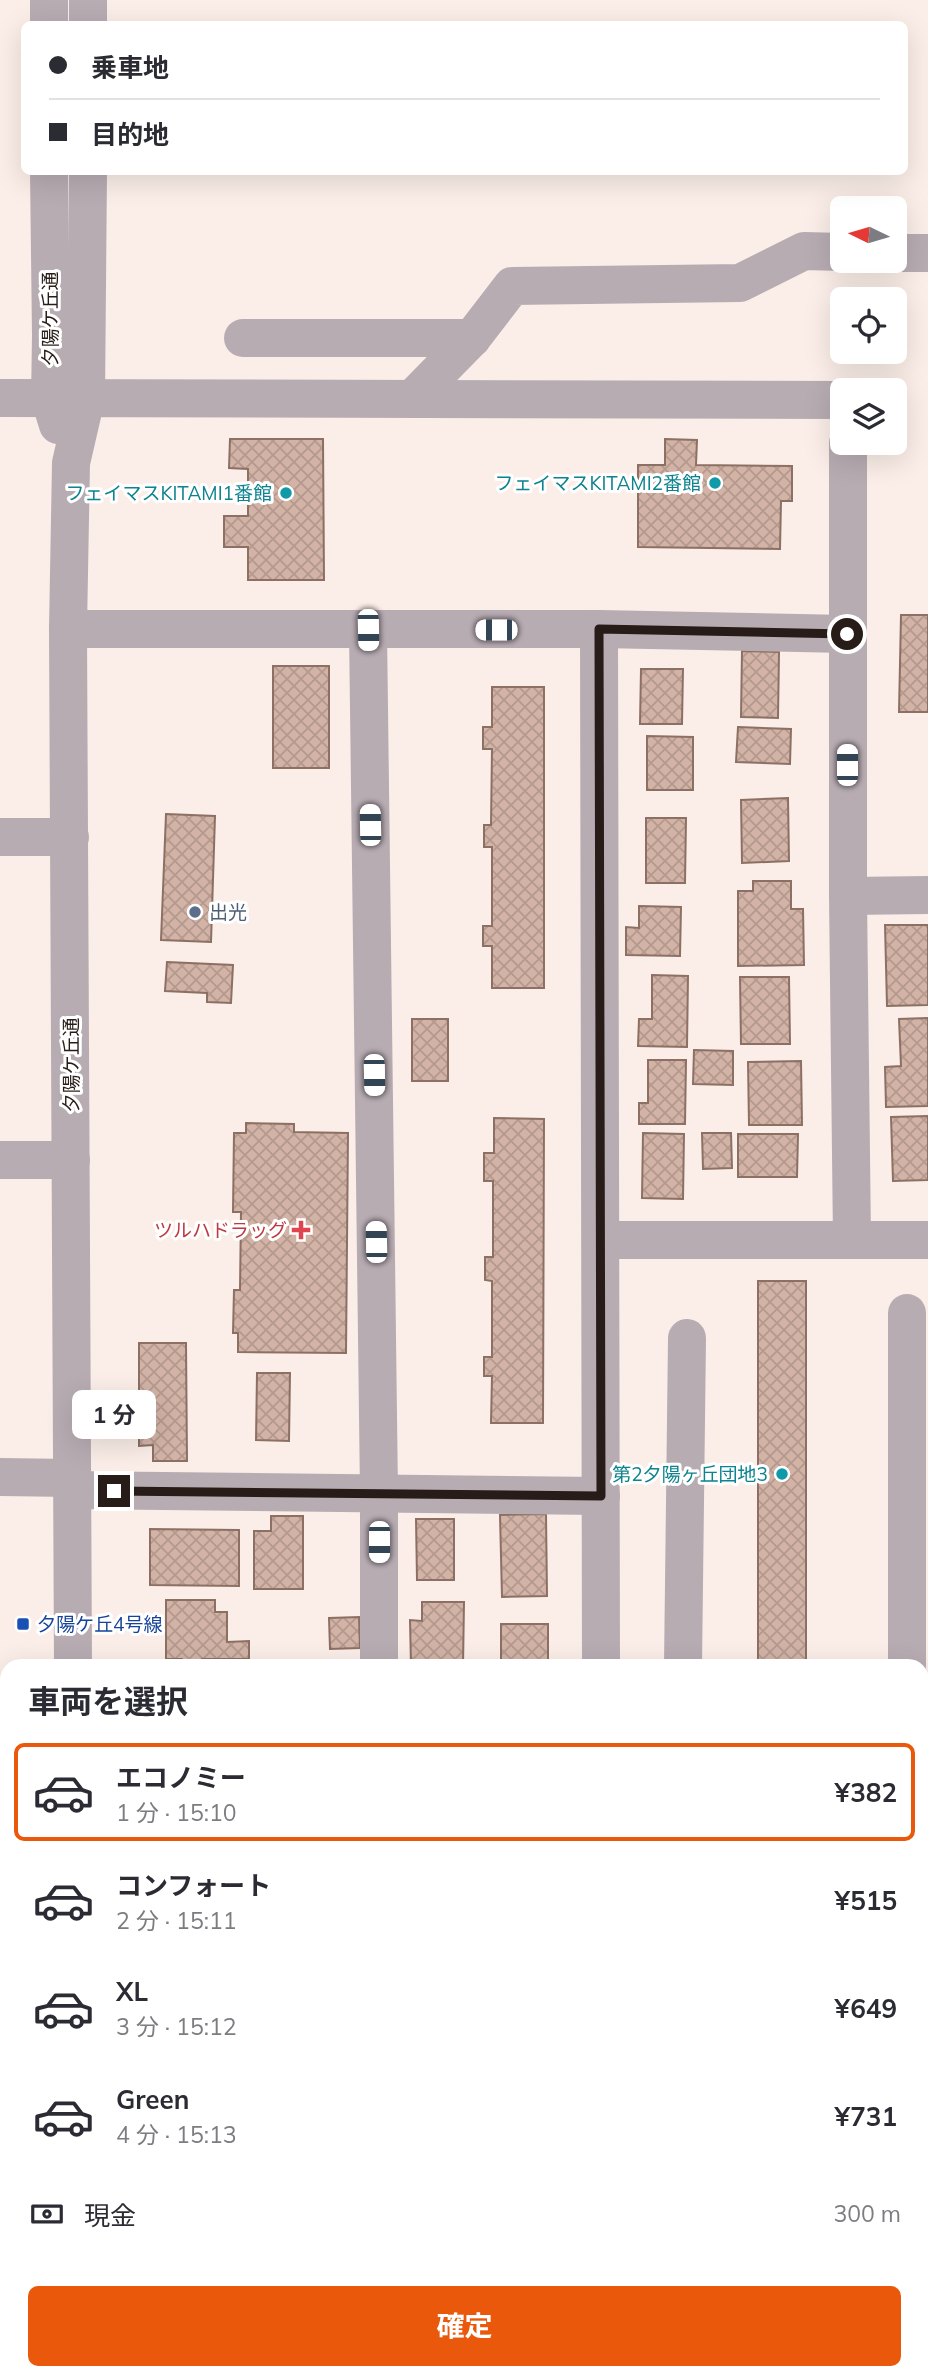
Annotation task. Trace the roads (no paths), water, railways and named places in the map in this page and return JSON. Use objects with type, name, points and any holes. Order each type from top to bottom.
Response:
[{"type":"street","points":[[49,0],[49,21]]},
{"type":"street","points":[[88,0],[88,21]]},
{"type":"street","name":"夕陽ケ丘通","points":[[49,175],[71,463],[68,629],[73,1659]]},
{"type":"street","name":"夕陽ケ丘通","points":[[68,399],[88,175]]},
{"type":"street","points":[[412,399],[472,338],[512,286],[740,282],[804,251],[830,252]]},
{"type":"street","points":[[907,253],[928,253]]},
{"type":"street","points":[[243,338],[472,338]]},
{"type":"street","points":[[0,398],[830,400]]},
{"type":"street","points":[[848,455],[848,896],[852,1240]]},
{"type":"street","points":[[68,629],[599,629],[847,634]]},
{"type":"street","points":[[599,629],[601,1659]]},
{"type":"street","points":[[368,630],[379,1659]]},
{"type":"street","points":[[0,837],[70,837]]},
{"type":"street","points":[[848,896],[928,895]]},
{"type":"street","points":[[0,1160],[71,1160]]},
{"type":"street","points":[[601,1240],[928,1240]]},
{"type":"street","points":[[907,1313],[907,1659]]},
{"type":"street","points":[[682,1659],[687,1338]]},
{"type":"street","points":[[0,1477],[72,1484],[601,1496]]},
{"type":"place","name":"フェイマスKITAMI2番館","points":[[715,483]]},
{"type":"place","name":"フェイマスKITAMI1番館","points":[[286,493]]},
{"type":"place","name":"出光","points":[[195,912]]},
{"type":"place","name":"ツルハドラッグ","points":[[301,1230]]},
{"type":"place","name":"第2夕陽ヶ丘団地3","points":[[782,1474]]},
{"type":"place","name":"夕陽ケ丘4号線","points":[[23,1624]]}]
